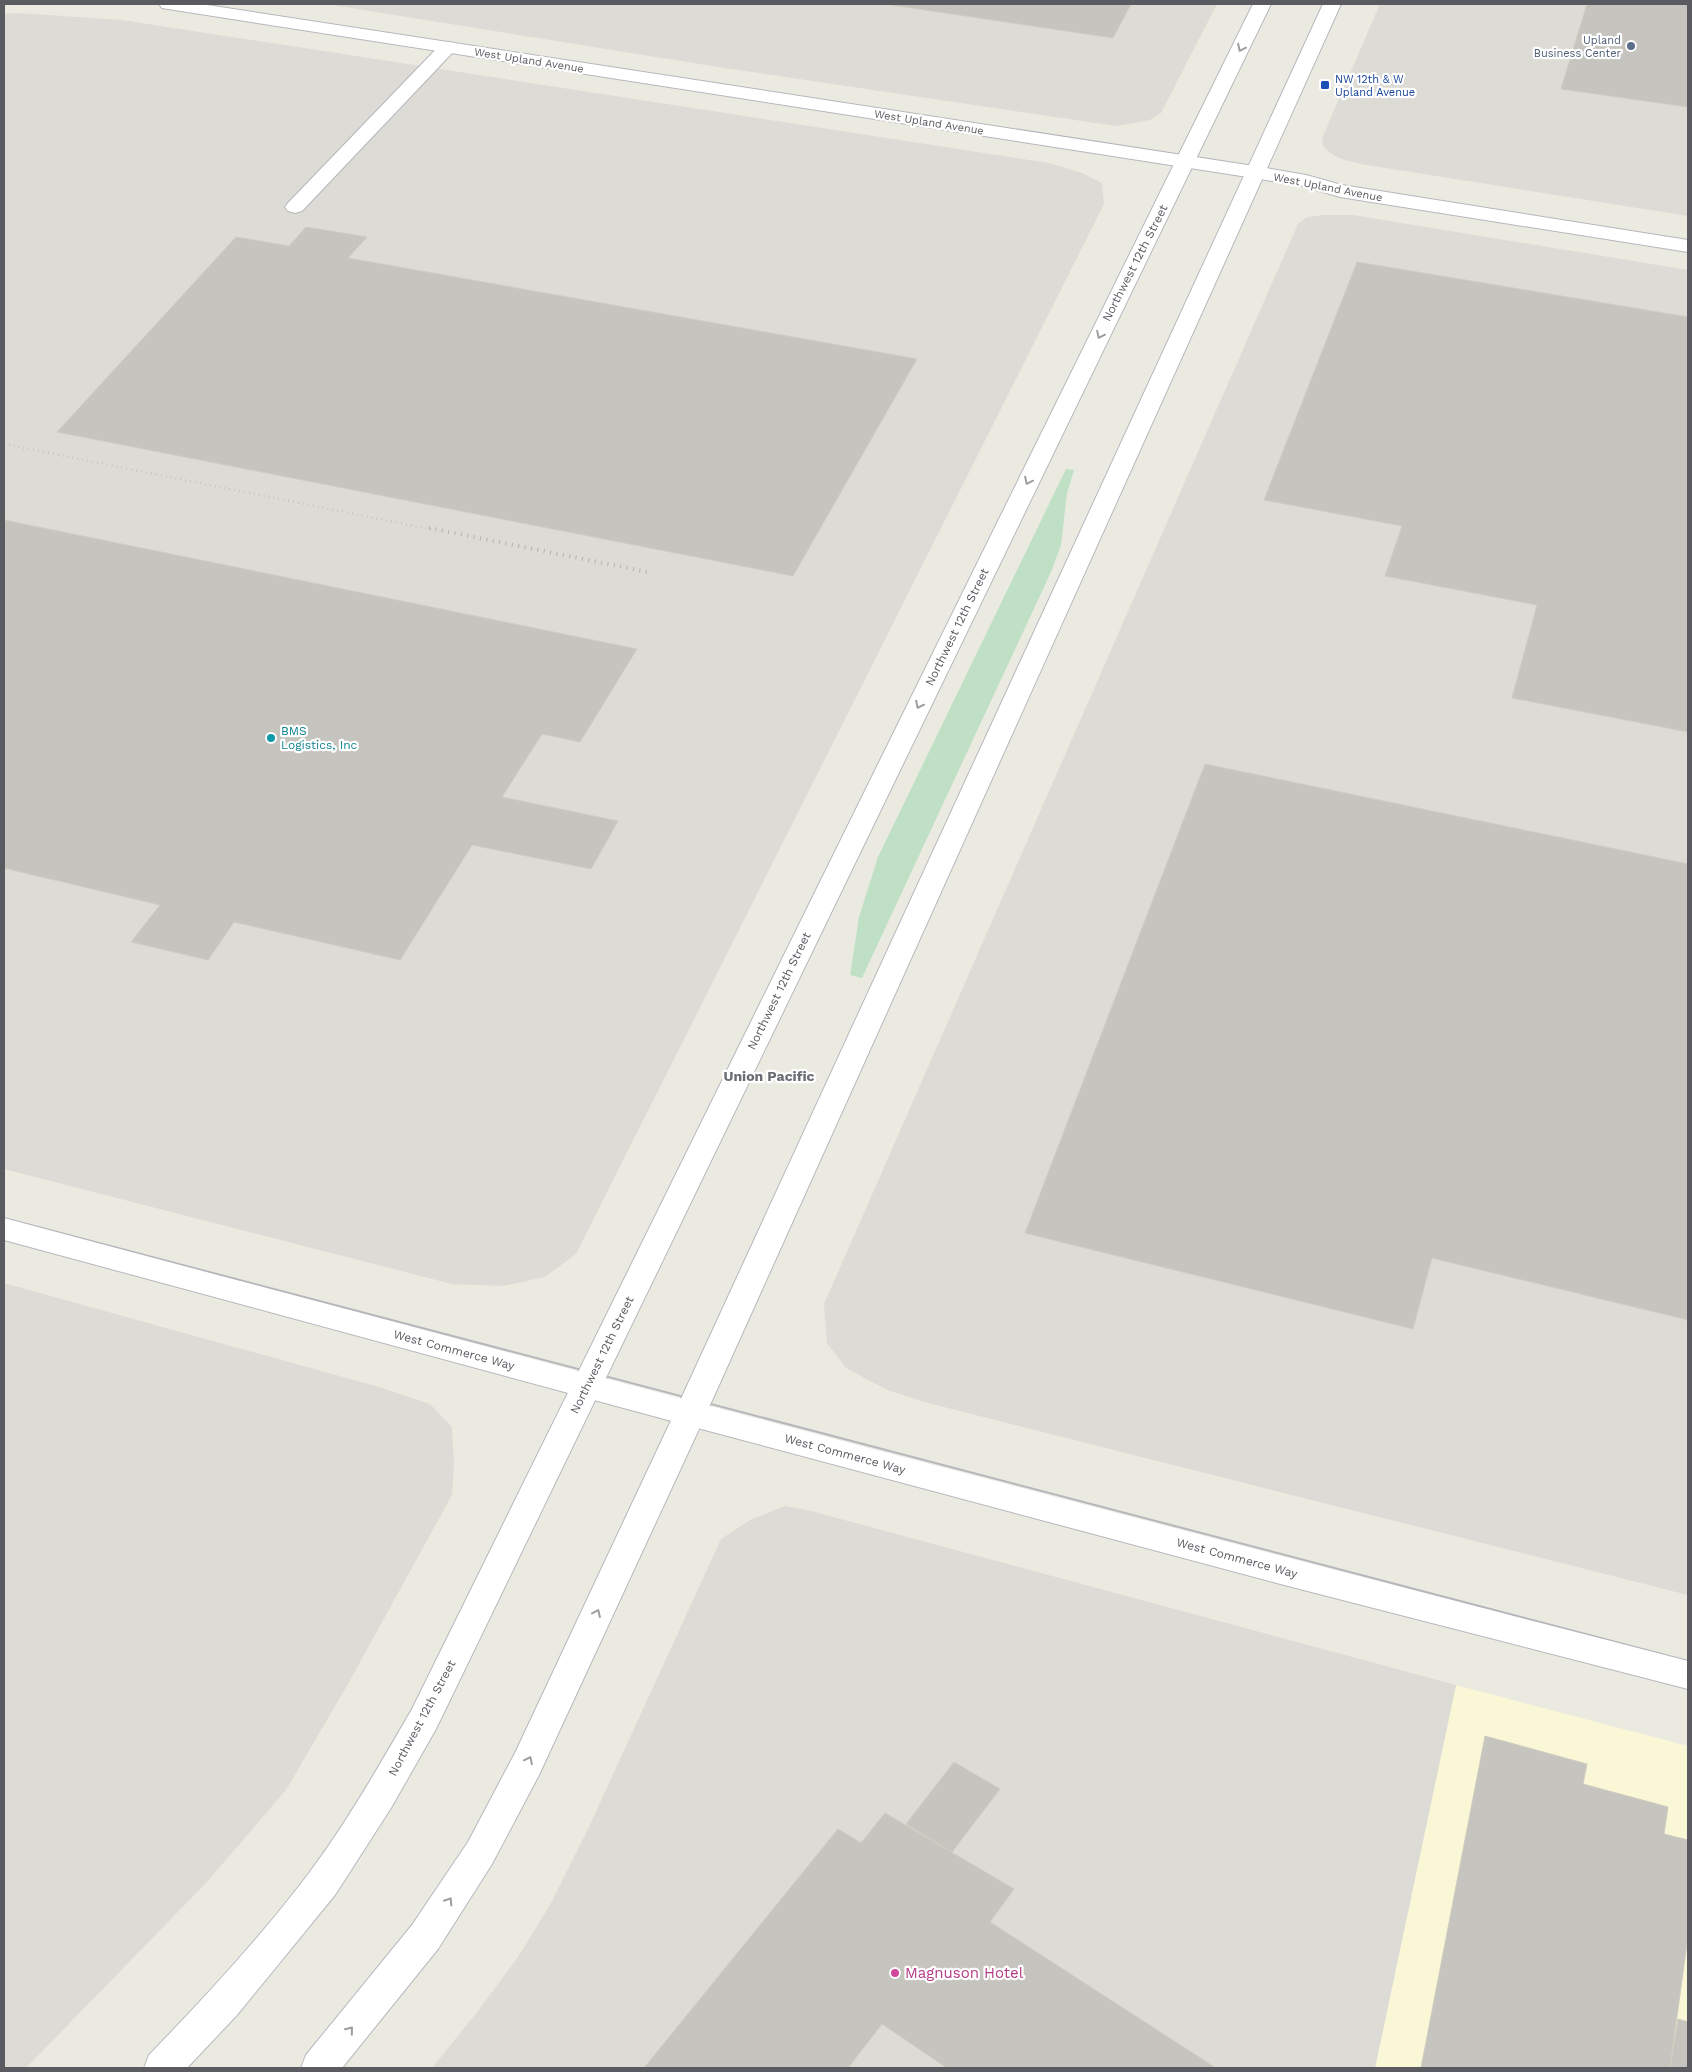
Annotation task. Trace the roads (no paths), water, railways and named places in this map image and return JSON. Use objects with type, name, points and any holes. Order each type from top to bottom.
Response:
[{"type":"main road","name":"West Upland Avenue","points":[[168,4],[1254,172],[1306,181],[1340,191],[1688,246]]},
{"type":"main road","name":"Northwest 12th Street","points":[[162,2068],[224,2003],[322,1884],[379,1797],[424,1720],[1262,4]]},
{"type":"main road","points":[[320,2068],[425,1937],[480,1853],[527,1764],[690,1414],[1332,4]]},
{"type":"main road","points":[[295,207],[448,47]]},
{"type":"main road","name":"West Commerce Way","points":[[4,1229],[690,1414],[1288,1572],[1688,1675]]},
{"type":"railway","points":[[4,444],[435,530]]},
{"type":"railway","points":[[429,528],[648,572]]},
{"type":"place","name":"Upland Business Center","points":[[1631,46]]},
{"type":"place","name":"NW 12th & W Upland Avenue","points":[[1325,85]]},
{"type":"place","name":"BMS Logistics, Inc","points":[[271,738]]},
{"type":"place","name":"Magnuson Hotel","points":[[895,1973]]},
{"type":"district","name":"Union Pacific","points":[[769,1076]]}]
